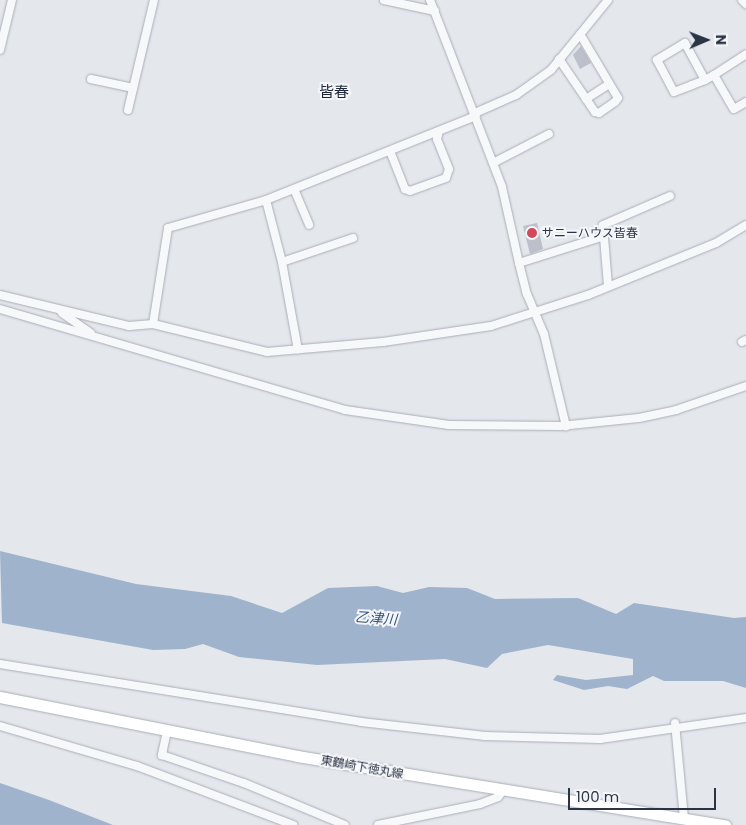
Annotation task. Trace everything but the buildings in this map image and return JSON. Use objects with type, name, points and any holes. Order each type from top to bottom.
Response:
[{"type":"street","points":[[0,50],[12,0]]},
{"type":"street","points":[[128,110],[154,0]]},
{"type":"street","points":[[384,0],[435,11]]},
{"type":"street","points":[[430,0],[493,163],[519,263],[544,334],[566,426]]},
{"type":"street","points":[[153,324],[168,228],[266,200],[440,131],[523,91],[559,60],[608,0]]},
{"type":"street","points":[[742,0],[746,4]]},
{"type":"street","points":[[559,60],[586,99],[599,113],[618,98],[580,34]]},
{"type":"street","points":[[705,80],[685,43],[657,60],[674,92],[705,80],[746,54]]},
{"type":"street","points":[[714,75],[734,109],[746,102]]},
{"type":"street","points":[[91,79],[133,88]]},
{"type":"street","points":[[586,99],[609,84]]},
{"type":"street","points":[[390,151],[405,189],[410,191],[446,178],[449,169],[437,139],[440,131]]},
{"type":"street","points":[[493,163],[549,134]]},
{"type":"street","points":[[294,189],[308,225]]},
{"type":"street","points":[[608,286],[603,226],[670,196]]},
{"type":"street","points":[[266,200],[282,262],[298,350]]},
{"type":"street","points":[[0,295],[129,326],[153,324],[267,352],[298,350],[455,332],[535,312],[608,286],[716,243],[746,225]]},
{"type":"street","points":[[519,263],[604,236]]},
{"type":"street","points":[[282,262],[353,238]]},
{"type":"street","points":[[0,309],[345,410],[449,425],[566,426],[639,418],[676,410],[746,386]]},
{"type":"street","points":[[58,310],[97,337]]},
{"type":"street","points":[[639,418],[640,427]]},
{"type":"street","points":[[0,664],[361,722],[485,736],[600,739],[676,726],[746,718]]},
{"type":"street","name":"東鶴崎下徳丸線","points":[[0,697],[167,730],[504,791],[726,825]]},
{"type":"street","points":[[0,726],[137,766],[293,825]]},
{"type":"street","points":[[676,726],[684,818]]},
{"type":"street","points":[[167,730],[162,755],[244,783],[345,825]]},
{"type":"street","points":[[378,825],[480,804],[498,797],[504,791]]},
{"type":"water","name":"乙津川","points":[[0,551],[136,584],[231,596],[282,613],[328,588],[377,586],[403,593],[429,587],[467,588],[495,599],[578,598],[616,614],[634,603],[734,618],[746,617],[746,688],[723,681],[664,681],[653,676],[627,689],[608,686],[584,690],[553,680],[557,675],[586,680],[633,675],[633,659],[548,645],[502,654],[487,668],[445,659],[317,665],[239,657],[203,644],[185,649],[153,650],[2,623]]},
{"type":"water","points":[[0,783],[49,800],[113,825],[0,825]]},
{"type":"place","name":"サニーハウス皆春","points":[[532,233]]},
{"type":"district","name":"皆春","points":[[334,92]]}]
